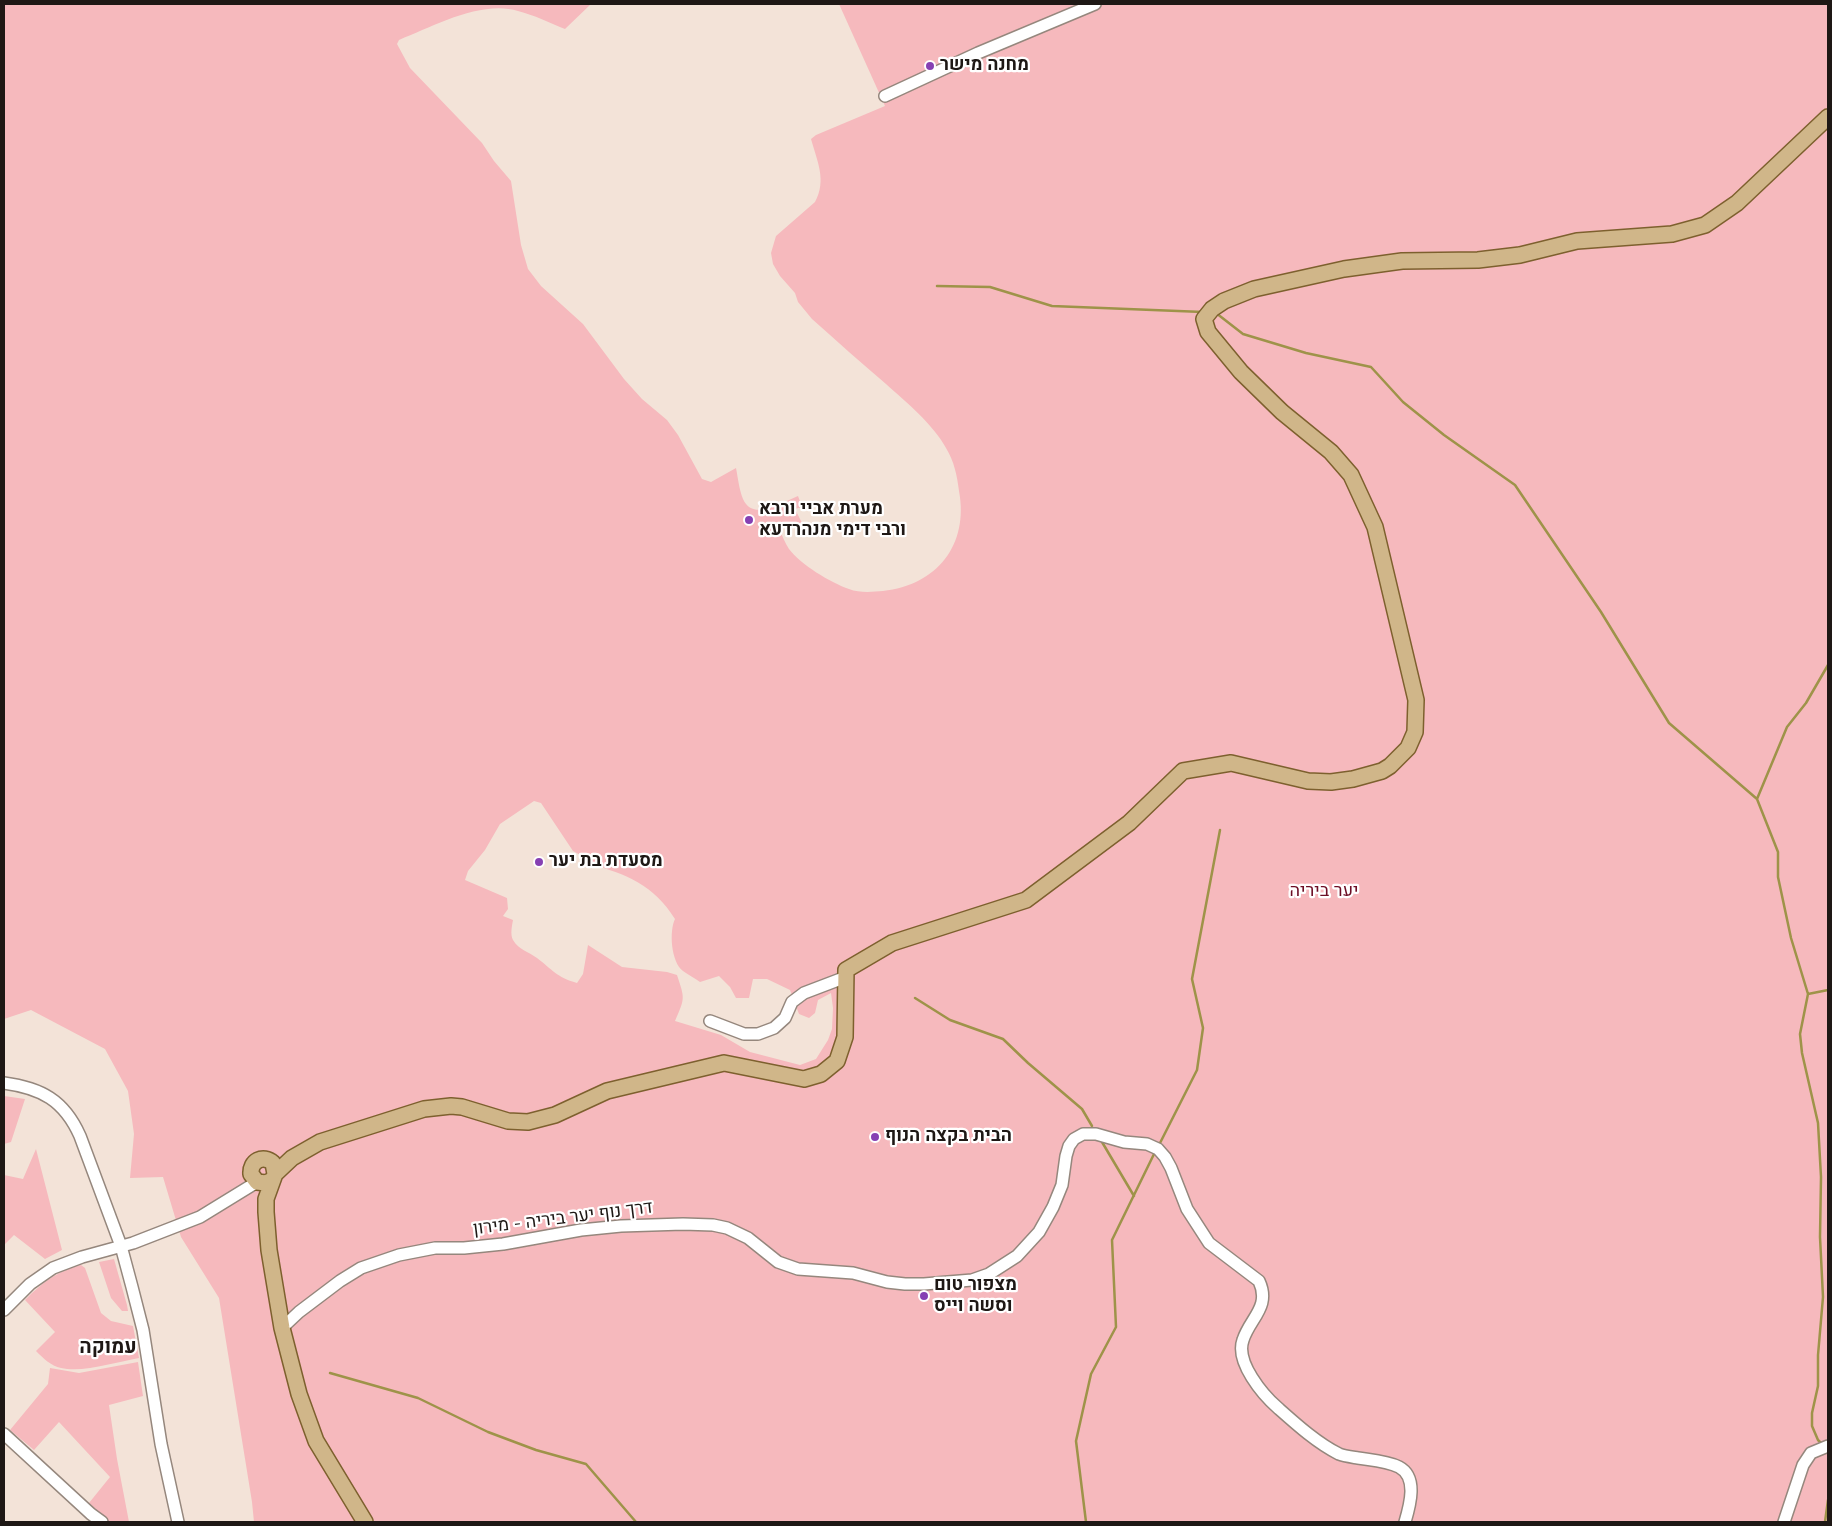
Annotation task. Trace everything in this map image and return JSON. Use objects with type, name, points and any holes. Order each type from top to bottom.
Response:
[{"type":"main road","points":[[365,1522],[316,1441],[299,1394],[282,1328],[269,1250],[266,1212],[260,1194],[265,1176],[311,1146],[329,1138],[431,1107],[462,1107],[508,1121],[528,1122],[555,1115],[608,1091],[724,1063],[804,1079],[821,1074],[837,1061],[846,1037],[846,970],[892,943],[1026,900],[1128,823],[1183,771],[1231,763],[1308,781],[1331,782],[1353,779],[1382,771],[1390,766],[1408,748],[1415,732],[1416,700],[1375,527],[1364,500],[1351,475],[1332,452],[1282,412],[1222,350],[1208,332],[1204,319],[1212,309],[1224,302],[1254,290],[1344,269],[1402,261],[1478,260],[1520,254],[1577,241],[1672,234],[1706,225],[1737,203],[1828,117]]},
{"type":"street","points":[[886,96],[978,53],[1095,4]]},
{"type":"street","points":[[710,1021],[744,1034],[758,1034],[774,1028],[785,1018],[792,1002],[804,994],[846,977]]},
{"type":"street","points":[[4,1083],[32,1088],[44,1093],[54,1100],[74,1123],[121,1246],[141,1323],[161,1444],[178,1522]]},
{"type":"street","name":"דרך נוף יער ביריה - מירון","points":[[282,1328],[299,1312],[340,1281],[361,1268],[399,1255],[436,1248],[464,1248],[503,1244],[581,1230],[621,1226],[683,1224],[727,1228],[748,1238],[778,1262],[798,1269],[853,1272],[887,1282],[905,1284],[972,1280],[989,1274],[1017,1256],[1039,1232],[1053,1207],[1062,1184],[1069,1146],[1083,1134],[1096,1134],[1124,1142],[1147,1144],[1158,1149],[1165,1157],[1172,1168],[1187,1209],[1209,1243],[1259,1281],[1263,1290],[1263,1300],[1259,1313],[1248,1328],[1242,1342],[1244,1361],[1258,1388],[1284,1413],[1320,1442],[1340,1454],[1397,1466],[1406,1472],[1410,1480],[1411,1495],[1405,1522]]},
{"type":"street","points":[[4,1310],[30,1284],[53,1268],[151,1237],[200,1217],[265,1176]]},
{"type":"street","points":[[4,1434],[102,1522]]},
{"type":"street","points":[[1784,1522],[1803,1466],[1810,1453],[1828,1446]]},
{"type":"green space","name":"יער ביריה","points":[[4,4],[591,4],[565,29],[518,11],[489,9],[458,16],[442,22],[399,40],[397,44],[410,68],[482,143],[511,181],[521,245],[528,269],[541,286],[583,324],[624,379],[642,399],[667,420],[678,435],[702,479],[711,482],[736,468],[743,499],[748,506],[754,509],[761,510],[777,506],[798,496],[802,507],[795,509],[802,523],[779,529],[789,549],[800,561],[825,578],[849,589],[866,592],[902,587],[919,580],[933,571],[945,559],[954,545],[959,529],[961,511],[953,463],[941,439],[910,406],[812,319],[798,302],[795,293],[780,276],[773,264],[771,253],[776,236],[815,202],[819,194],[820,170],[811,139],[816,135],[885,106],[839,4],[1828,4],[1828,1522],[254,1522],[219,1298],[181,1237],[163,1177],[130,1178],[134,1134],[128,1091],[105,1049],[31,1010],[4,1019]],"holes":[[[534,801],[541,803],[573,851],[586,858],[590,864],[616,872],[638,882],[658,897],[667,907],[675,919],[672,931],[672,946],[676,961],[679,967],[687,974],[700,982],[719,976],[730,987],[736,998],[749,998],[753,979],[767,979],[790,990],[799,1014],[809,1018],[815,1013],[818,1000],[831,993],[833,1008],[832,1029],[828,1040],[816,1059],[800,1065],[750,1052],[721,1035],[675,1021],[683,998],[677,975],[667,972],[622,967],[588,945],[583,974],[577,983],[559,976],[537,958],[518,946],[513,940],[512,935],[513,920],[503,916],[508,909],[507,898],[465,880],[468,871],[485,850],[500,824]]]},
{"type":"green space","points":[[4,1096],[25,1099],[11,1142],[4,1144]]},
{"type":"green space","points":[[36,1149],[62,1250],[45,1259],[14,1235],[4,1245],[4,1175],[23,1179]]},
{"type":"green space","points":[[114,1259],[128,1311],[122,1311],[111,1298],[99,1262]]},
{"type":"green space","points":[[81,1265],[85,1268],[101,1313],[111,1321],[133,1326],[139,1358],[89,1368],[70,1369],[54,1365],[36,1351],[55,1332],[25,1300],[50,1278]]},
{"type":"green space","points":[[138,1362],[143,1396],[109,1405],[129,1522],[108,1522],[89,1503],[110,1477],[59,1422],[34,1450],[10,1430],[48,1384],[50,1368],[79,1373]]},
{"type":"waterway","points":[[937,286],[990,287],[1052,306],[1203,312]]},
{"type":"waterway","points":[[1216,313],[1243,334],[1306,353],[1371,367],[1403,402],[1444,435],[1515,485],[1601,612],[1669,723],[1757,799],[1778,852],[1778,877],[1791,938],[1808,994],[1800,1034],[1802,1053],[1818,1123],[1823,1297],[1818,1355],[1818,1386],[1812,1413],[1812,1426],[1818,1440],[1822,1444]]},
{"type":"waterway","points":[[1757,799],[1787,727],[1806,703],[1828,665]]},
{"type":"waterway","points":[[1159,1145],[1197,1070],[1203,1028],[1192,979],[1220,830]]},
{"type":"waterway","points":[[1808,994],[1828,990]]},
{"type":"waterway","points":[[915,998],[950,1020],[1003,1039],[1082,1109],[1092,1126]]},
{"type":"waterway","points":[[1102,1142],[1134,1196]]},
{"type":"waterway","points":[[1086,1522],[1076,1441],[1091,1374],[1116,1327],[1112,1240],[1155,1152]]},
{"type":"waterway","points":[[330,1373],[418,1398],[488,1432],[536,1450],[586,1464],[636,1522]]},
{"type":"waterway","points":[[1825,1522],[1828,1500]]},
{"type":"place","name":"מחנה מישר","points":[[930,66]]},
{"type":"place","name":"מערת אביי ורבא ורבי דימי מנהרדעא","points":[[749,520]]},
{"type":"place","name":"מסעדת בת יער","points":[[539,862]]},
{"type":"place","name":"הבית בקצה הנוף","points":[[875,1137]]},
{"type":"place","name":"מצפור טום וסשה וייס","points":[[924,1296]]},
{"type":"district","name":"עמוקה","points":[[108,1348]]}]
